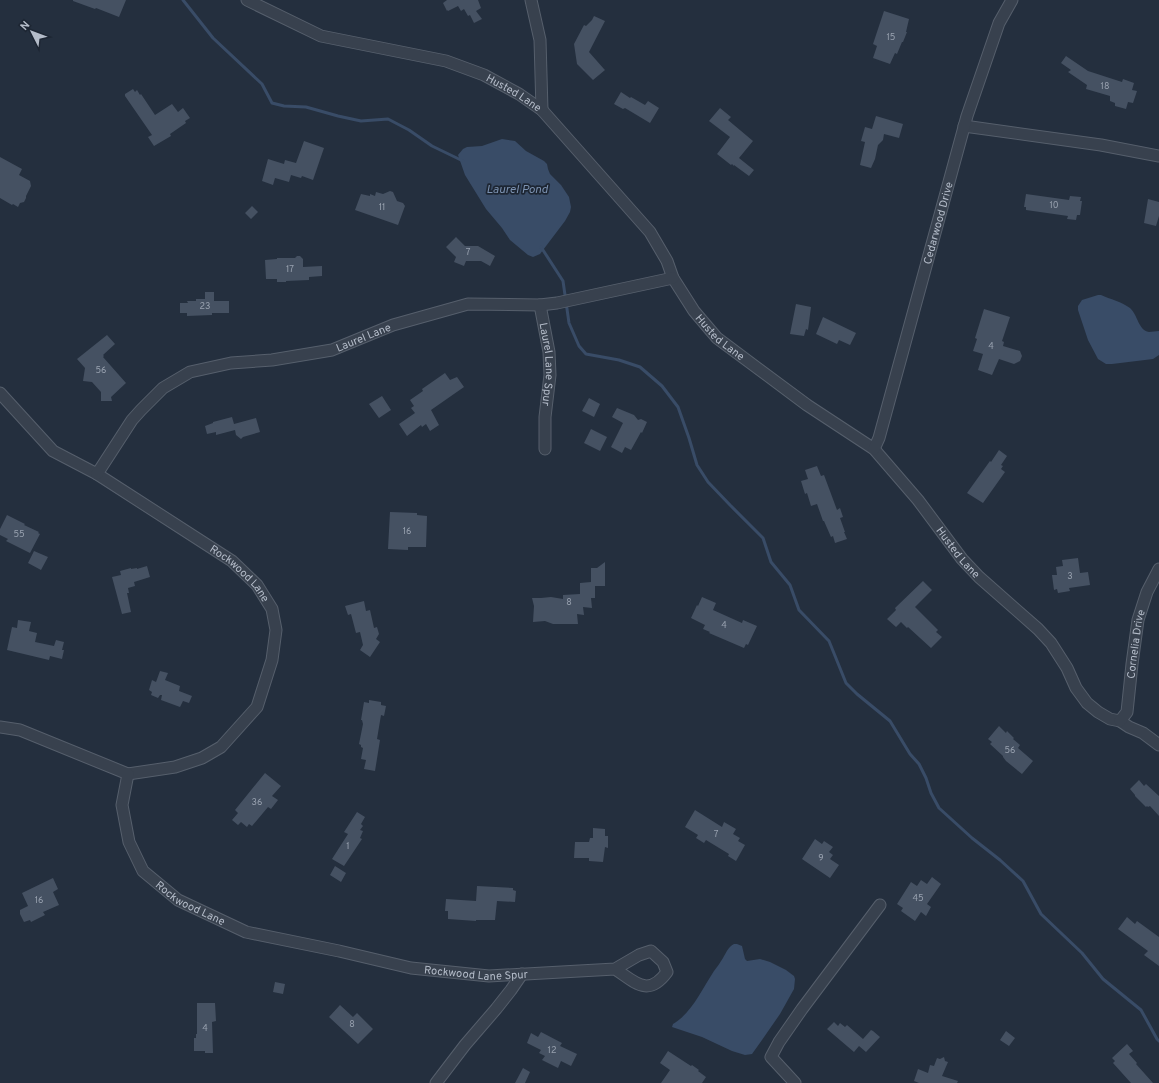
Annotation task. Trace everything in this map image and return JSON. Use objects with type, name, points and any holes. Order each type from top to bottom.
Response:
[{"type":"street","name":"Husted Lane","points":[[247,0],[321,36],[446,61],[484,75],[519,94],[542,110],[650,232],[667,261],[673,278],[694,311],[717,338],[807,405],[874,449],[918,500],[962,559],[979,577],[1038,629],[1051,644],[1067,668],[1076,688],[1087,703],[1110,719],[1120,721],[1143,733],[1159,745]]},
{"type":"street","points":[[531,0],[540,40],[542,110]]},
{"type":"street","name":"Cedarwood Drive","points":[[874,449],[879,438],[964,126],[999,23],[1012,0]]},
{"type":"street","points":[[964,126],[1159,156]]},
{"type":"street","name":"Laurel Lane","points":[[97,474],[132,420],[141,410],[163,388],[190,372],[231,363],[272,360],[332,350],[393,325],[468,304],[540,305],[577,299],[673,278]]},
{"type":"street","name":"Laurel Lane Spur","points":[[540,305],[549,352],[550,374],[545,417],[545,449]]},
{"type":"street","name":"Rockwood Lane","points":[[0,393],[53,451],[97,474],[232,561],[257,584],[272,609],[276,630],[272,660],[257,707],[221,747],[202,758],[176,767],[128,774],[122,805],[129,842],[143,871],[178,900],[246,932],[339,951]]},
{"type":"street","name":"Cornelia Drive","points":[[1120,721],[1127,712],[1138,620],[1147,592],[1159,568]]},
{"type":"street","points":[[0,727],[20,730],[128,774]]},
{"type":"street","points":[[795,1083],[771,1057],[779,1042],[802,1009],[880,905]]},
{"type":"street","name":"Rockwood Lane Spur","points":[[339,951],[411,968],[489,976],[615,969]]},
{"type":"street","points":[[436,1083],[465,1045],[511,990],[522,974]]},
{"type":"water","name":"Laurel Pond","points":[[502,139],[515,141],[526,151],[544,161],[547,164],[550,174],[561,185],[569,197],[571,207],[565,221],[540,254],[533,257],[528,255],[510,240],[486,209],[465,175],[458,155],[467,147],[482,146]]},
{"type":"water","points":[[1098,295],[1116,301],[1130,308],[1145,331],[1159,331],[1159,355],[1153,359],[1112,364],[1106,364],[1098,359],[1088,340],[1078,306],[1082,300]]},
{"type":"water","points":[[734,944],[742,946],[745,959],[747,961],[760,959],[770,962],[786,970],[794,976],[795,979],[794,989],[780,1014],[752,1054],[745,1055],[732,1051],[702,1037],[672,1027],[673,1024],[686,1014],[727,950]]},
{"type":"building","points":[[73,0],[126,0],[119,17]]},
{"type":"building","points":[[447,0],[478,0],[481,8],[476,11],[482,19],[474,23],[470,15],[468,16],[464,9],[461,11],[458,6],[447,11],[443,3]]},
{"type":"building","points":[[884,11],[909,19],[907,32],[903,42],[897,54],[895,53],[890,64],[873,58],[877,46],[873,44]]},
{"type":"building","points":[[594,16],[605,21],[589,52],[605,70],[593,80],[577,64],[574,44],[584,25],[586,26]]},
{"type":"building","points":[[1066,56],[1088,71],[1122,82],[1123,79],[1134,83],[1132,90],[1137,91],[1133,103],[1128,102],[1126,109],[1115,106],[1115,103],[1110,101],[1110,96],[1086,89],[1087,85],[1068,72],[1071,70],[1061,63]]},
{"type":"building","points":[[133,89],[135,92],[137,90],[140,95],[141,94],[155,115],[172,104],[178,112],[183,108],[190,118],[185,121],[186,123],[170,134],[171,136],[154,146],[148,137],[152,135],[125,96],[125,94]]},
{"type":"building","points":[[621,92],[645,105],[648,101],[659,108],[650,123],[625,108],[623,109],[614,104]]},
{"type":"building","points":[[720,108],[731,117],[728,120],[753,141],[739,158],[754,170],[749,176],[717,154],[730,137],[709,121]]},
{"type":"building","points":[[876,116],[903,124],[899,138],[884,134],[883,140],[878,145],[875,159],[871,168],[860,165],[865,142],[861,141],[865,127],[872,129]]},
{"type":"building","points":[[304,141],[324,148],[313,180],[302,176],[301,178],[291,175],[289,182],[275,178],[273,185],[262,181],[268,159],[284,164],[285,160],[296,163]]},
{"type":"building","points":[[0,157],[22,169],[19,175],[30,181],[31,186],[26,198],[18,207],[0,198]]},
{"type":"building","points":[[390,191],[393,192],[397,201],[403,203],[405,206],[398,225],[355,210],[361,194],[370,196],[370,194],[375,196],[376,192],[383,194]]},
{"type":"building","points":[[1026,194],[1069,200],[1070,196],[1081,197],[1080,201],[1082,201],[1080,215],[1077,215],[1076,220],[1067,219],[1068,216],[1026,210],[1026,207],[1024,207]]},
{"type":"building","points":[[1148,199],[1159,202],[1159,216],[1156,226],[1144,223]]},
{"type":"building","points":[[252,206],[258,212],[251,219],[245,213]]},
{"type":"building","points":[[456,237],[465,246],[478,246],[495,256],[490,266],[481,261],[466,261],[464,266],[454,262],[456,257],[446,247]]},
{"type":"building","points":[[300,256],[303,259],[303,267],[322,266],[322,276],[309,277],[309,280],[286,282],[277,282],[277,279],[266,279],[265,260],[295,258]]},
{"type":"building","points":[[205,292],[214,292],[214,301],[229,301],[229,313],[212,313],[212,315],[187,316],[187,313],[180,313],[180,303],[196,301],[196,299],[205,299]]},
{"type":"building","points":[[796,304],[811,307],[808,330],[806,329],[804,336],[790,334]]},
{"type":"building","points":[[984,309],[1010,317],[1002,341],[1004,342],[1003,346],[1020,351],[1022,356],[1020,361],[1014,364],[999,359],[992,375],[978,370],[983,354],[973,351],[977,339],[975,338]]},
{"type":"building","points":[[823,317],[856,333],[850,345],[839,340],[837,344],[816,334]]},
{"type":"building","points":[[107,335],[115,344],[103,355],[103,357],[126,383],[111,397],[112,401],[101,401],[101,392],[92,382],[83,381],[85,368],[77,359]]},
{"type":"building","points":[[445,373],[450,380],[457,377],[464,387],[431,410],[439,425],[430,431],[426,424],[422,427],[421,425],[407,436],[399,424],[415,413],[411,408],[414,406],[410,400],[423,391],[422,389]]},
{"type":"building","points":[[382,396],[391,410],[379,418],[369,404]]},
{"type":"building","points":[[589,398],[600,404],[594,417],[582,411]]},
{"type":"building","points":[[617,408],[634,415],[638,420],[641,419],[647,422],[631,450],[625,447],[622,453],[611,447],[623,423],[612,417]]},
{"type":"building","points":[[232,417],[234,424],[256,418],[260,432],[241,439],[236,435],[235,430],[216,435],[216,432],[207,434],[205,426],[213,422]]},
{"type":"building","points":[[591,429],[607,437],[600,451],[584,443]]},
{"type":"building","points":[[999,450],[1007,456],[1001,465],[1003,466],[1001,469],[1005,472],[983,503],[967,493]]},
{"type":"building","points":[[817,466],[821,476],[824,475],[837,510],[840,508],[843,517],[840,518],[847,539],[835,543],[833,536],[831,537],[823,521],[817,504],[811,506],[801,481],[808,479],[805,470]]},
{"type":"building","points":[[390,512],[417,513],[417,515],[427,516],[426,547],[408,547],[408,550],[388,549]]},
{"type":"building","points":[[7,515],[39,532],[38,533],[40,534],[30,553],[6,541],[8,539],[0,535],[0,529]]},
{"type":"building","points":[[34,551],[48,557],[41,570],[28,563]]},
{"type":"building","points":[[1078,558],[1080,573],[1088,572],[1090,585],[1069,588],[1070,591],[1058,593],[1057,589],[1054,590],[1052,575],[1057,575],[1056,567],[1063,566],[1062,560]]},
{"type":"building","points":[[605,562],[605,586],[595,586],[595,598],[591,598],[592,608],[583,607],[584,615],[577,614],[578,624],[553,624],[545,621],[533,622],[534,606],[532,598],[551,597],[563,599],[563,595],[580,594],[580,583],[591,582],[591,568],[597,568]]},
{"type":"building","points":[[147,566],[150,577],[134,582],[135,586],[128,588],[129,593],[127,593],[131,612],[122,614],[112,577],[121,575],[120,571]]},
{"type":"building","points":[[923,581],[932,590],[915,607],[938,630],[936,632],[942,637],[931,648],[901,622],[896,627],[887,619],[896,610],[895,608]]},
{"type":"building","points":[[702,597],[716,603],[713,610],[742,623],[743,620],[757,626],[748,645],[746,644],[744,648],[709,633],[710,632],[703,629],[705,625],[691,618]]},
{"type":"building","points":[[364,601],[366,611],[370,610],[374,628],[377,627],[379,634],[376,639],[380,642],[370,657],[360,650],[363,645],[360,632],[356,633],[351,614],[348,615],[345,606]]},
{"type":"building","points":[[18,620],[31,622],[29,631],[37,633],[35,642],[54,646],[56,640],[64,642],[62,659],[50,656],[49,660],[7,650],[12,627],[17,628]]},
{"type":"building","points":[[160,671],[168,673],[165,680],[180,686],[179,691],[192,696],[189,703],[183,701],[180,707],[161,700],[162,695],[158,698],[151,695],[152,692],[149,690],[152,680],[156,682]]},
{"type":"building","points":[[369,700],[381,702],[381,705],[386,706],[384,716],[381,715],[377,739],[380,740],[375,771],[364,769],[366,760],[361,759],[363,748],[359,744],[363,724],[361,720],[364,702],[369,703]]},
{"type":"building","points":[[999,726],[1014,738],[1013,739],[1020,745],[1018,748],[1033,761],[1022,774],[1006,761],[1003,756],[990,744],[992,742],[988,739]]},
{"type":"building","points":[[265,773],[281,786],[272,796],[278,800],[271,809],[268,807],[252,826],[249,824],[247,827],[241,822],[238,825],[232,820],[238,813],[235,810]]},
{"type":"building","points":[[1139,780],[1144,786],[1146,784],[1159,796],[1159,816],[1150,806],[1146,807],[1130,789]]},
{"type":"building","points":[[695,810],[722,827],[724,822],[736,829],[733,834],[740,838],[738,841],[745,845],[736,861],[728,856],[729,854],[706,840],[704,843],[696,838],[698,835],[685,827]]},
{"type":"building","points":[[357,812],[365,817],[361,824],[363,826],[360,830],[363,831],[360,838],[362,839],[344,866],[332,859],[348,834],[344,832]]},
{"type":"building","points":[[593,828],[605,829],[605,836],[608,836],[608,848],[605,847],[603,862],[589,861],[589,858],[574,858],[575,842],[589,842],[590,838],[593,838]]},
{"type":"building","points":[[815,839],[822,844],[824,841],[833,847],[829,852],[833,855],[830,859],[839,865],[830,878],[802,859]]},
{"type":"building","points":[[335,866],[346,873],[341,882],[330,875]]},
{"type":"building","points":[[932,877],[941,884],[927,904],[931,907],[926,916],[921,912],[915,921],[901,911],[903,908],[897,904],[911,882],[917,886],[921,880],[927,884]]},
{"type":"building","points":[[53,878],[58,889],[53,892],[59,905],[43,912],[45,915],[31,922],[30,920],[24,922],[20,914],[20,910],[28,906],[22,893]]},
{"type":"building","points":[[477,886],[513,888],[513,890],[516,891],[515,902],[497,901],[495,920],[476,921],[448,919],[448,911],[445,911],[446,899],[476,901]]},
{"type":"building","points":[[1127,917],[1135,924],[1137,921],[1159,937],[1159,966],[1144,955],[1148,951],[1118,929]]},
{"type":"building","points":[[275,982],[285,984],[283,994],[273,992]]},
{"type":"building","points":[[197,1003],[215,1003],[216,1021],[212,1022],[213,1053],[194,1051],[194,1038],[196,1038],[197,1034]]},
{"type":"building","points":[[340,1005],[353,1017],[357,1013],[373,1029],[358,1044],[329,1017]]},
{"type":"building","points":[[834,1022],[838,1026],[840,1023],[845,1027],[847,1025],[863,1039],[871,1030],[880,1037],[866,1052],[859,1046],[854,1052],[827,1029]]},
{"type":"building","points":[[1006,1031],[1015,1038],[1009,1046],[1000,1040]]},
{"type":"building","points":[[541,1032],[562,1043],[560,1046],[577,1054],[571,1066],[561,1061],[558,1068],[542,1060],[545,1056],[539,1053],[541,1050],[527,1043],[531,1033],[538,1037]]},
{"type":"building","points":[[1127,1044],[1133,1051],[1129,1054],[1153,1083],[1131,1083],[1113,1063],[1115,1061],[1112,1058]]},
{"type":"building","points":[[668,1051],[699,1070],[698,1071],[706,1077],[702,1083],[661,1083],[670,1070],[660,1063]]},
{"type":"building","points":[[944,1057],[945,1061],[948,1062],[942,1076],[958,1081],[957,1083],[919,1083],[914,1081],[918,1069],[928,1073],[930,1065],[934,1066],[937,1058],[940,1059]]},
{"type":"building","points":[[523,1068],[530,1072],[525,1083],[515,1083]]},
{"type":"waterway","points":[[183,0],[213,38],[262,84],[272,103],[284,106],[306,107],[361,121],[388,119],[409,130],[432,146],[463,161]]},
{"type":"waterway","points":[[541,247],[563,281],[569,323],[579,346],[586,354],[619,360],[640,367],[662,386],[678,407],[697,465],[708,482],[763,538],[771,562],[790,585],[799,610],[829,641],[846,683],[890,721],[910,754],[919,764],[939,808],[1023,881],[1041,914],[1082,953],[1103,979],[1141,1010],[1159,1041]]}]
